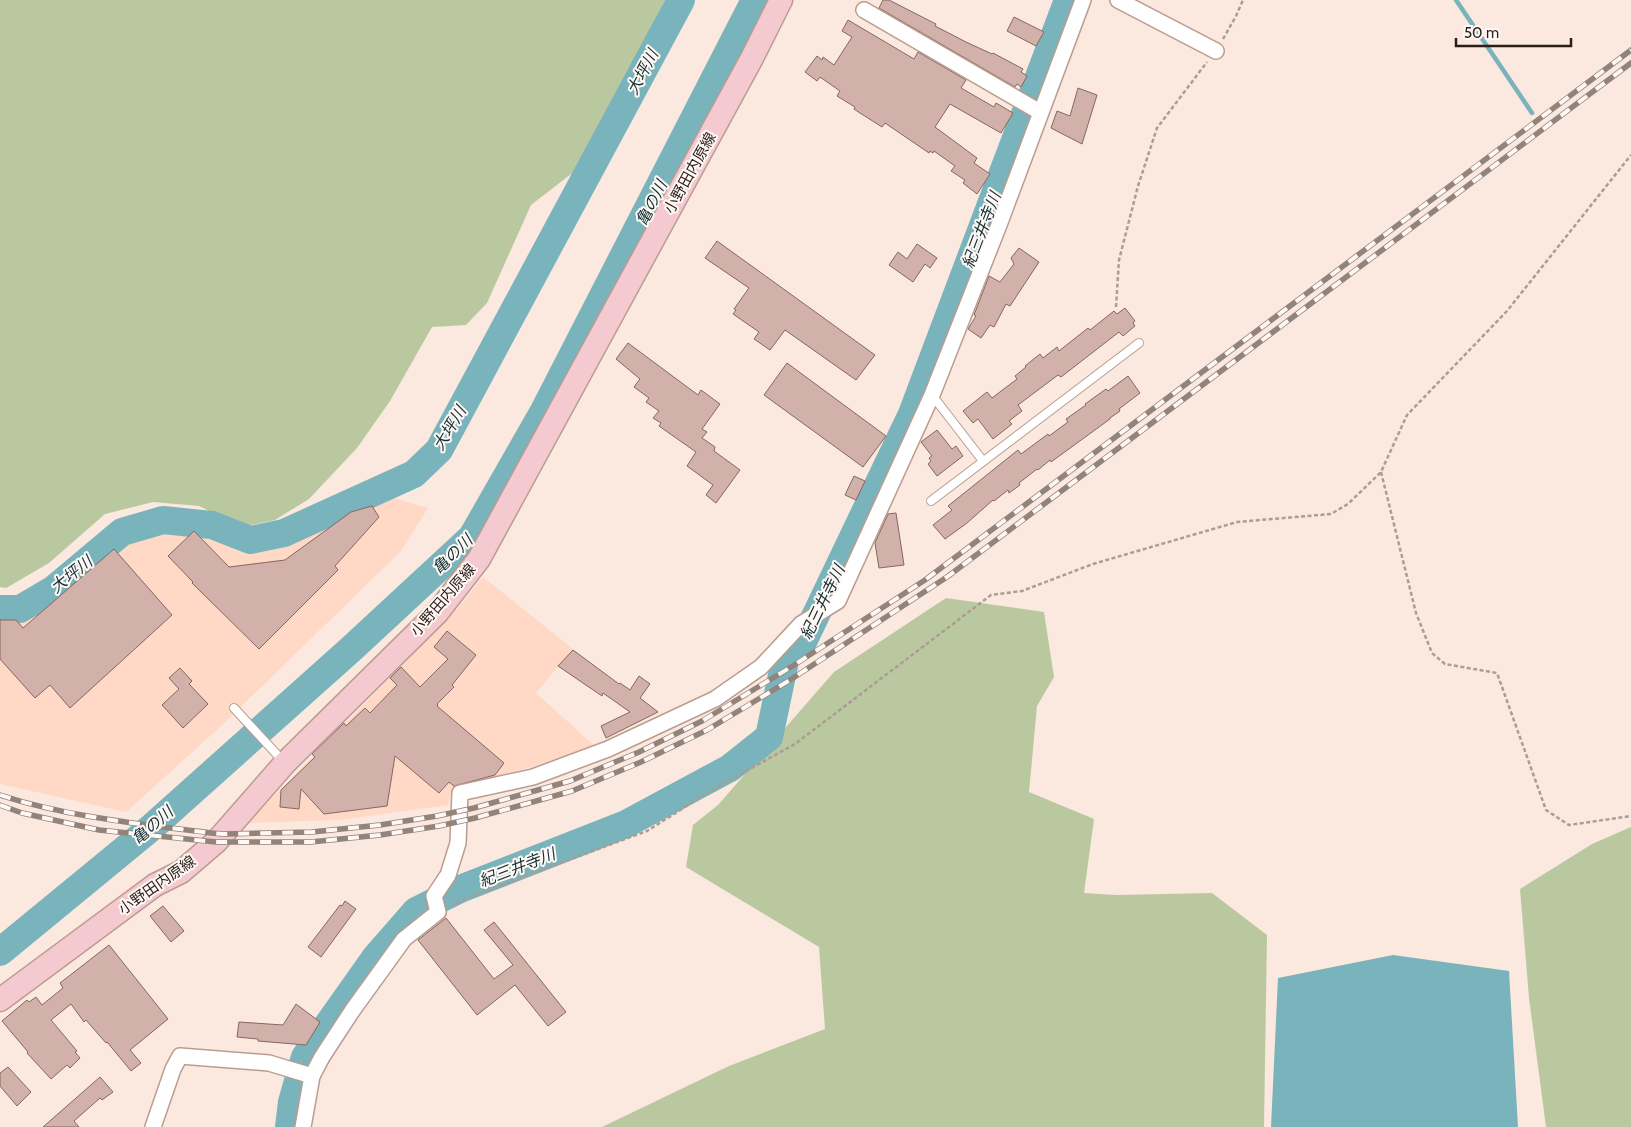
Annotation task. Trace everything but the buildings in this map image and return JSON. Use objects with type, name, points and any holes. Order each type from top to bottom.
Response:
[{"type":"main road","name":"小野田内原線","points":[[0,1000],[155,884],[181,872],[224,834],[281,760],[437,613],[479,559],[752,58],[781,0]]},
{"type":"street","points":[[302,1127],[312,1076],[352,1011],[404,939],[436,904],[458,843],[460,793],[533,777],[608,749],[715,699],[761,667],[801,624],[838,601],[932,395],[999,225],[1032,107],[1083,0]]},
{"type":"street","points":[[1118,0],[1216,51]]},
{"type":"street","points":[[864,10],[1032,107]]},
{"type":"street","points":[[153,1127],[173,1069],[180,1056],[269,1063],[312,1076]]},
{"type":"lane","points":[[931,501],[1139,343]]},
{"type":"lane","points":[[932,395],[983,461]]},
{"type":"lane","points":[[234,708],[281,760]]},
{"type":"path","points":[[1116,307],[1119,260],[1138,186],[1157,128],[1216,51],[1243,0]]},
{"type":"path","points":[[436,904],[466,898],[647,831],[712,790],[795,744],[991,595],[1022,591],[1093,564],[1237,522],[1331,514],[1348,504],[1381,472],[1407,415],[1507,311],[1631,155]]},
{"type":"path","points":[[1381,472],[1416,613],[1432,654],[1445,664],[1497,673],[1546,810],[1569,825],[1631,816]]},
{"type":"shaded area","points":[[390,497],[428,508],[400,552],[221,726],[126,812],[0,784],[0,614],[25,614],[56,599],[110,547],[132,536],[183,526],[205,528],[235,550],[247,554],[279,547],[368,498]]},
{"type":"shaded area","points":[[483,577],[573,649],[536,693],[598,749],[452,788],[448,805],[340,820],[248,823],[458,608]]},
{"type":"green space","points":[[0,0],[665,0],[584,164],[531,205],[487,303],[466,325],[432,327],[390,401],[357,448],[309,499],[275,520],[242,527],[199,506],[153,502],[105,514],[49,563],[6,588],[0,587]]},
{"type":"green space","points":[[946,598],[1044,612],[1054,677],[1037,706],[1029,792],[1094,819],[1084,893],[1117,895],[1212,893],[1267,935],[1264,1127],[602,1127],[729,1066],[825,1029],[819,947],[686,867],[693,825],[718,805],[834,672]]},
{"type":"green space","points":[[1631,827],[1631,1127],[1546,1127],[1529,998],[1520,889],[1592,844]]},
{"type":"water","points":[[1393,955],[1509,971],[1518,1127],[1271,1127],[1278,978]]},
{"type":"waterway","name":"大坪川","points":[[0,609],[20,609],[54,589],[122,532],[163,520],[212,525],[250,540],[284,533],[414,474],[439,450],[681,0]]},
{"type":"waterway","name":"亀の川","points":[[0,952],[152,827],[350,650],[472,537],[544,411],[755,0]]},
{"type":"waterway","name":"紀三井寺川","points":[[289,1127],[292,1102],[305,1057],[375,958],[416,911],[460,889],[626,824],[730,768],[769,737],[786,656],[801,646],[912,414],[1068,0]]},
{"type":"waterway","points":[[1456,0],[1532,113]]},
{"type":"railway","points":[[0,795],[26,803],[78,814],[211,833],[312,832],[380,825],[474,808],[570,781],[639,752],[702,721],[791,667],[925,580],[1631,50]]},
{"type":"railway","points":[[0,805],[22,813],[99,830],[216,842],[311,842],[380,835],[439,826],[475,818],[572,791],[641,762],[707,730],[790,680],[947,577],[1631,63]]}]
